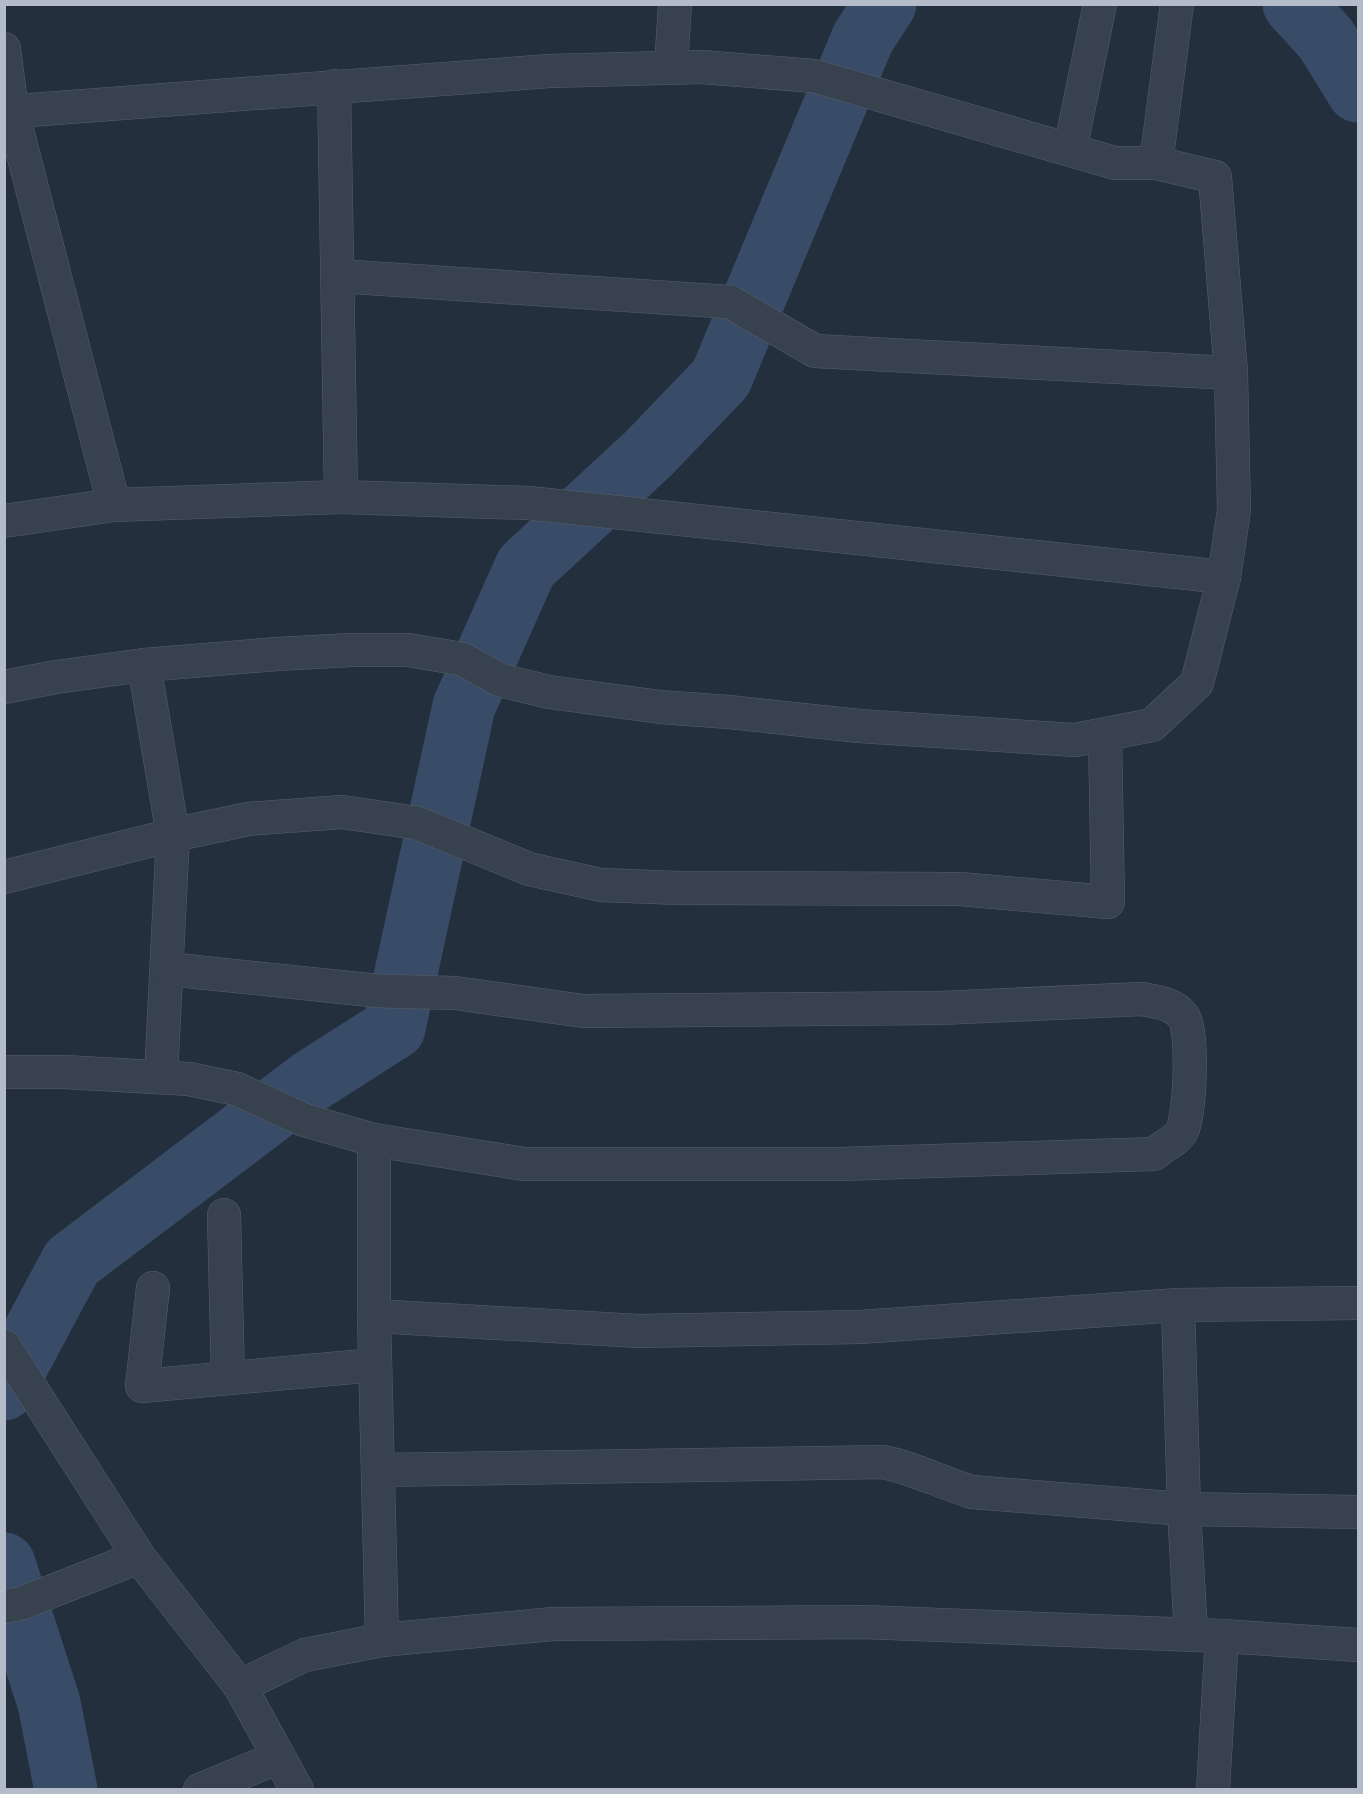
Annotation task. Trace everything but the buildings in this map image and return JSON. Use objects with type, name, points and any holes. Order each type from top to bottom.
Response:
[{"type":"street","points":[[671,67],[675,4]]},
{"type":"street","points":[[1070,150],[1100,4]]},
{"type":"street","points":[[1156,164],[1177,4]]},
{"type":"street","points":[[4,50],[8,112],[114,505]]},
{"type":"street","points":[[4,687],[56,677],[144,665],[351,650],[408,650],[462,659],[500,680],[549,692],[660,707],[859,726],[1075,740],[1152,725],[1197,683],[1224,577],[1234,510],[1231,373],[1215,177],[1156,164],[1115,163],[814,76],[702,67],[549,70],[8,112]]},
{"type":"street","points":[[334,86],[341,497]]},
{"type":"street","points":[[338,276],[730,303],[815,351],[1231,373]]},
{"type":"street","points":[[4,521],[114,505],[341,497],[529,503],[1224,577]]},
{"type":"street","points":[[144,665],[172,835],[161,1077]]},
{"type":"street","points":[[4,878],[172,835],[248,819],[342,812],[417,823],[529,869],[601,885],[680,888],[960,889],[1108,902],[1105,734]]},
{"type":"street","points":[[4,1072],[64,1072],[189,1079],[237,1089],[304,1120],[374,1140],[524,1164],[841,1164],[1154,1154],[1182,1132],[1189,1110],[1190,1034],[1184,1017],[1166,1003],[1142,999],[941,1008],[583,1011],[455,993],[379,991],[166,969]]},
{"type":"street","points":[[374,1140],[374,1316],[381,1640]]},
{"type":"street","points":[[224,1215],[228,1378]]},
{"type":"street","points":[[153,1288],[142,1386],[375,1365]]},
{"type":"street","points":[[374,1316],[639,1331],[860,1327],[1178,1305],[1359,1303]]},
{"type":"street","points":[[1178,1305],[1184,1509],[1207,1636],[1213,1790]]},
{"type":"street","points":[[11,1356],[139,1557],[240,1686],[297,1790]]},
{"type":"street","points":[[378,1470],[883,1462],[899,1465],[972,1492],[1184,1509],[1359,1512]]},
{"type":"street","points":[[13,1605],[139,1557]]},
{"type":"street","points":[[240,1686],[305,1655],[381,1640],[553,1624],[839,1622],[1207,1636],[1359,1645]]},
{"type":"street","points":[[200,1790],[279,1757]]},
{"type":"waterway","points":[[4,1389],[72,1262],[311,1081],[394,1028],[464,706],[526,567],[649,453],[721,378],[863,38],[885,4]]},
{"type":"waterway","points":[[1294,4],[1326,39],[1358,91]]},
{"type":"waterway","points":[[4,1564],[49,1703],[66,1790]]}]
